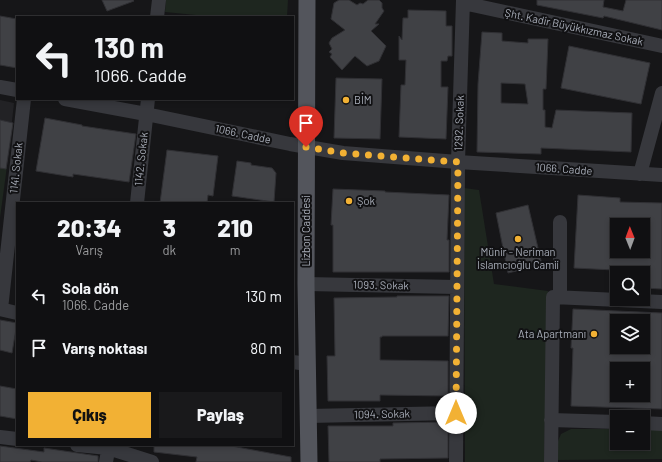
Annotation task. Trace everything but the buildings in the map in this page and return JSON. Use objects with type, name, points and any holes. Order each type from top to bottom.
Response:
[{"type":"main road","name":"Lizbon Caddesi","points":[[307,0],[306,284],[300,363],[308,416],[309,462]]},
{"type":"street","points":[[157,16],[159,0]]},
{"type":"street","name":"Şht. Kadir Büyükkızmaz Sokak","points":[[463,1],[662,46]]},
{"type":"street","name":"1292. Sokak","points":[[456,462],[456,286],[463,1]]},
{"type":"street","points":[[0,87],[16,90]]},
{"type":"street","points":[[640,174],[662,93]]},
{"type":"street","name":"1141. Sokak","points":[[0,309],[24,100]]},
{"type":"street","name":"1066. Cadde","points":[[69,100],[343,153],[662,175]]},
{"type":"street","name":"1142. Sokak","points":[[136,202],[148,100]]},
{"type":"street","points":[[551,462],[551,420],[560,222]]},
{"type":"street","name":"1093. Sokak","points":[[306,284],[456,286]]},
{"type":"street","points":[[556,297],[662,302]]},
{"type":"street","points":[[0,309],[16,313]]},
{"type":"street","name":"1094. Sokak","points":[[308,416],[456,413]]},
{"type":"street","points":[[551,420],[610,422]]},
{"type":"street","points":[[650,423],[662,424]]},
{"type":"street","points":[[0,437],[16,439]]},
{"type":"street","points":[[82,446],[152,462]]},
{"type":"shaded area","points":[[166,0],[288,0],[287,16],[206,16],[165,12]]},
{"type":"shaded area","points":[[0,100],[14,103],[7,166],[0,165]]},
{"type":"shaded area","points":[[0,165],[7,166],[0,218]]},
{"type":"shaded area","points":[[464,188],[479,190],[494,284],[548,291],[544,462],[465,462]]},
{"type":"shaded area","points":[[571,429],[610,429],[610,450],[650,450],[650,429],[662,429],[662,459],[558,460],[558,441],[561,434]]},
{"type":"place","name":"BİM","points":[[346,100]]},
{"type":"place","name":"Şok","points":[[349,201]]},
{"type":"place","name":"Münir - Neriman İslamcıoğlu Camii","points":[[518,239]]},
{"type":"place","name":"Ata Apartmanı","points":[[594,334]]},
{"type":"route","points":[[306,147],[343,153],[458,162],[456,413]]}]
